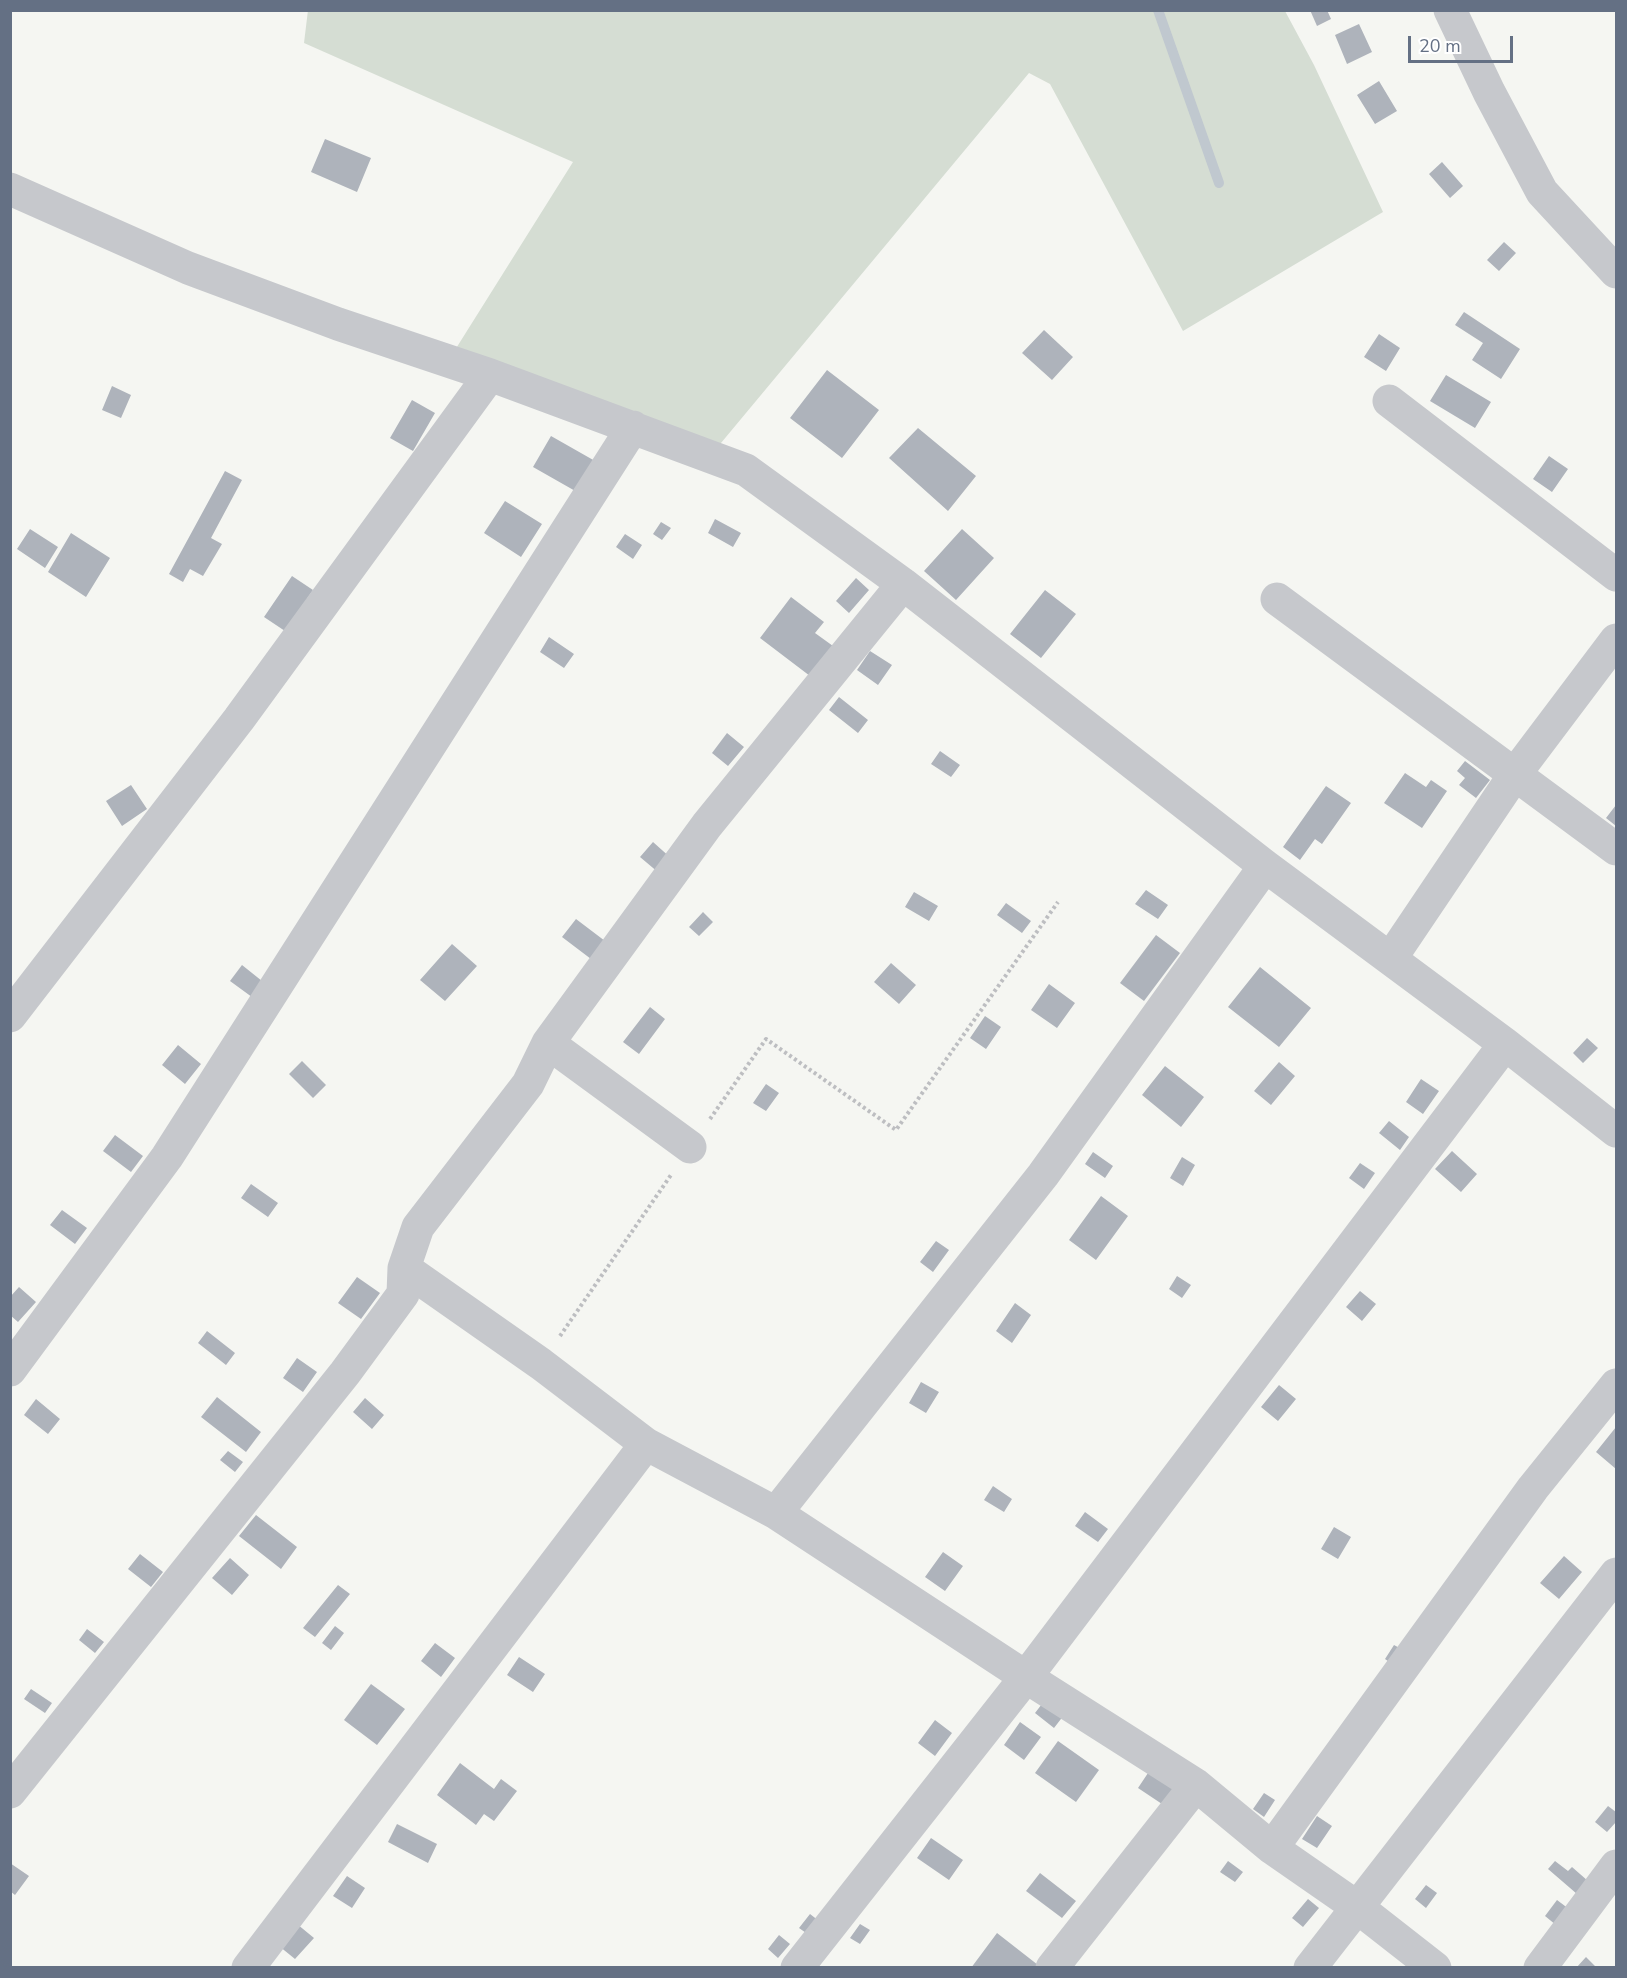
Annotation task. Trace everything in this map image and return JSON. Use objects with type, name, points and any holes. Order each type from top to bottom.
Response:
[{"type":"street","points":[[1450,10],[1489,92],[1542,192],[1617,272]]},
{"type":"street","points":[[10,189],[188,268],[338,324],[490,375],[746,470],[903,584],[1265,866],[1391,958],[1617,1131]]},
{"type":"street","points":[[10,1016],[239,719],[490,375]]},
{"type":"street","points":[[1389,401],[1617,575]]},
{"type":"street","points":[[10,1370],[167,1157],[633,427]]},
{"type":"street","points":[[10,1792],[351,1364],[403,1294],[405,1268],[418,1227],[528,1084],[548,1043],[707,825],[903,584]]},
{"type":"street","points":[[1277,599],[1617,849]]},
{"type":"street","points":[[1391,958],[1515,774],[1617,640]]},
{"type":"street","points":[[776,1513],[1043,1175],[1265,866]]},
{"type":"street","points":[[548,1043],[690,1147]]},
{"type":"street","points":[[798,1968],[1026,1677],[1505,1044]]},
{"type":"street","points":[[405,1268],[541,1364],[646,1444],[776,1513],[1196,1785],[1272,1848],[1357,1908],[1435,1968]]},
{"type":"street","points":[[1272,1848],[1533,1488],[1617,1385]]},
{"type":"street","points":[[248,1968],[646,1444]]},
{"type":"street","points":[[1310,1968],[1617,1574]]},
{"type":"street","points":[[1052,1968],[1196,1785]]},
{"type":"street","points":[[1539,1968],[1617,1866]]},
{"type":"path","points":[[541,1364],[766,1039],[896,1130],[1058,902]]},
{"type":"shaded area","points":[[308,10],[1285,11],[1314,65],[1383,212],[1183,331],[1050,84],[1029,73],[716,449],[455,350],[573,162],[304,43]]},
{"type":"building","points":[[1310,10],[1327,10],[1331,19],[1317,26]]},
{"type":"building","points":[[1359,24],[1372,52],[1347,64],[1335,35]]},
{"type":"building","points":[[1379,81],[1397,111],[1375,124],[1357,95]]},
{"type":"building","points":[[325,139],[371,158],[357,192],[311,172]]},
{"type":"building","points":[[1442,162],[1463,186],[1450,198],[1429,174]]},
{"type":"building","points":[[1504,242],[1516,253],[1499,271],[1487,260]]},
{"type":"building","points":[[1464,312],[1520,349],[1501,379],[1472,360],[1483,343],[1455,325]]},
{"type":"building","points":[[1044,330],[1073,357],[1052,380],[1022,353]]},
{"type":"building","points":[[1379,334],[1400,348],[1386,371],[1364,357]]},
{"type":"building","points":[[827,370],[879,410],[842,458],[790,418]]},
{"type":"building","points":[[1446,375],[1491,402],[1475,428],[1430,401]]},
{"type":"building","points":[[112,386],[131,395],[121,418],[102,410]]},
{"type":"building","points":[[412,400],[435,413],[413,451],[390,438]]},
{"type":"building","points":[[918,428],[976,476],[948,511],[889,458]]},
{"type":"building","points":[[551,436],[595,461],[577,492],[533,467]]},
{"type":"building","points":[[1549,456],[1568,469],[1552,492],[1533,479]]},
{"type":"building","points":[[225,471],[242,480],[211,538],[222,544],[203,576],[190,569],[183,582],[169,574]]},
{"type":"building","points":[[505,501],[542,524],[521,557],[484,533]]},
{"type":"building","points":[[715,519],[741,533],[733,547],[708,533]]},
{"type":"building","points":[[661,522],[671,528],[662,540],[653,534]]},
{"type":"building","points":[[30,529],[58,547],[45,568],[17,549]]},
{"type":"building","points":[[962,529],[994,558],[956,600],[924,571]]},
{"type":"building","points":[[71,533],[110,558],[86,597],[48,572]]},
{"type":"building","points":[[625,534],[642,545],[633,559],[616,547]]},
{"type":"building","points":[[292,576],[313,590],[285,631],[264,617]]},
{"type":"building","points":[[856,578],[869,590],[849,613],[836,601]]},
{"type":"building","points":[[1045,590],[1076,614],[1041,658],[1010,634]]},
{"type":"building","points":[[791,597],[824,622],[815,633],[833,646],[810,676],[760,638]]},
{"type":"building","points":[[549,637],[574,654],[564,668],[540,652]]},
{"type":"building","points":[[870,651],[892,665],[878,685],[857,670]]},
{"type":"building","points":[[839,697],[868,720],[858,733],[829,710]]},
{"type":"building","points":[[727,733],[744,747],[728,766],[712,753]]},
{"type":"building","points":[[940,751],[960,765],[951,777],[931,764]]},
{"type":"building","points":[[1465,761],[1490,780],[1476,798],[1459,785],[1465,778],[1457,771]]},
{"type":"building","points":[[1405,773],[1426,787],[1431,780],[1447,791],[1422,828],[1384,803]]},
{"type":"building","points":[[131,785],[147,809],[122,826],[106,801]]},
{"type":"building","points":[[1326,786],[1351,803],[1322,844],[1315,839],[1300,860],[1283,847]]},
{"type":"building","points":[[1616,805],[1616,826],[1606,818]]},
{"type":"building","points":[[653,842],[672,859],[659,873],[640,857]]},
{"type":"building","points":[[1146,890],[1168,905],[1158,919],[1135,904]]},
{"type":"building","points":[[914,892],[938,906],[929,921],[905,907]]},
{"type":"building","points":[[1006,903],[1031,921],[1022,933],[997,915]]},
{"type":"building","points":[[703,912],[713,922],[699,936],[689,927]]},
{"type":"building","points":[[576,919],[605,941],[591,959],[562,937]]},
{"type":"building","points":[[1156,935],[1180,953],[1144,1001],[1120,983]]},
{"type":"building","points":[[452,944],[477,966],[445,1001],[420,980]]},
{"type":"building","points":[[891,963],[916,985],[899,1004],[874,982]]},
{"type":"building","points":[[242,965],[267,985],[256,1000],[230,981]]},
{"type":"building","points":[[1260,967],[1311,1008],[1279,1047],[1228,1007]]},
{"type":"building","points":[[1049,984],[1075,1003],[1057,1028],[1031,1010]]},
{"type":"building","points":[[650,1007],[665,1019],[639,1054],[623,1042]]},
{"type":"building","points":[[985,1016],[1001,1027],[986,1049],[970,1038]]},
{"type":"building","points":[[1587,1038],[1598,1048],[1583,1063],[1573,1053]]},
{"type":"building","points":[[178,1045],[201,1064],[185,1084],[162,1065]]},
{"type":"building","points":[[302,1061],[326,1085],[313,1098],[289,1074]]},
{"type":"building","points":[[1279,1062],[1295,1076],[1271,1105],[1254,1091]]},
{"type":"building","points":[[1165,1066],[1204,1097],[1181,1127],[1142,1095]]},
{"type":"building","points":[[1421,1079],[1439,1091],[1423,1114],[1406,1102]]},
{"type":"building","points":[[766,1084],[779,1093],[766,1111],[753,1103]]},
{"type":"building","points":[[1389,1121],[1409,1137],[1400,1150],[1379,1133]]},
{"type":"building","points":[[115,1135],[143,1156],[131,1172],[103,1151]]},
{"type":"building","points":[[1452,1151],[1477,1174],[1461,1192],[1435,1169]]},
{"type":"building","points":[[1093,1152],[1113,1166],[1105,1178],[1085,1164]]},
{"type":"building","points":[[1182,1157],[1195,1165],[1183,1186],[1170,1178]]},
{"type":"building","points":[[1360,1163],[1375,1173],[1364,1189],[1349,1178]]},
{"type":"building","points":[[251,1184],[278,1203],[268,1217],[241,1198]]},
{"type":"building","points":[[1101,1196],[1128,1216],[1096,1260],[1069,1240]]},
{"type":"building","points":[[62,1210],[87,1228],[75,1244],[50,1225]]},
{"type":"building","points":[[936,1241],[949,1250],[933,1272],[920,1262]]},
{"type":"building","points":[[1177,1276],[1191,1285],[1182,1298],[1169,1289]]},
{"type":"building","points":[[357,1277],[380,1293],[361,1319],[338,1303]]},
{"type":"building","points":[[19,1287],[36,1302],[18,1322],[10,1315],[10,1297]]},
{"type":"building","points":[[1360,1291],[1376,1304],[1362,1321],[1346,1307]]},
{"type":"building","points":[[1015,1303],[1031,1315],[1012,1343],[996,1331]]},
{"type":"building","points":[[207,1331],[235,1353],[226,1365],[198,1343]]},
{"type":"building","points":[[297,1358],[317,1372],[303,1392],[283,1378]]},
{"type":"building","points":[[921,1382],[939,1392],[926,1413],[909,1403]]},
{"type":"building","points":[[1279,1385],[1296,1399],[1278,1421],[1261,1407]]},
{"type":"building","points":[[217,1397],[261,1432],[246,1452],[201,1417]]},
{"type":"building","points":[[365,1398],[384,1415],[372,1429],[353,1412]]},
{"type":"building","points":[[36,1399],[60,1419],[48,1434],[24,1415]]},
{"type":"building","points":[[1616,1427],[1616,1469],[1596,1452]]},
{"type":"building","points":[[228,1451],[243,1462],[235,1472],[220,1460]]},
{"type":"building","points":[[993,1486],[1012,1499],[1004,1512],[984,1500]]},
{"type":"building","points":[[1085,1512],[1108,1529],[1098,1542],[1075,1526]]},
{"type":"building","points":[[256,1515],[297,1547],[281,1569],[239,1536]]},
{"type":"building","points":[[1334,1527],[1351,1537],[1338,1559],[1321,1549]]},
{"type":"building","points":[[943,1552],[963,1566],[945,1591],[925,1577]]},
{"type":"building","points":[[140,1554],[163,1572],[151,1587],[128,1569]]},
{"type":"building","points":[[1564,1556],[1582,1572],[1559,1599],[1540,1583]]},
{"type":"building","points":[[230,1558],[249,1575],[232,1595],[212,1578]]},
{"type":"building","points":[[338,1585],[350,1594],[315,1637],[303,1628]]},
{"type":"building","points":[[335,1626],[344,1633],[331,1650],[322,1643]]},
{"type":"building","points":[[87,1629],[104,1642],[95,1653],[79,1640]]},
{"type":"building","points":[[435,1643],[455,1658],[441,1677],[421,1661]]},
{"type":"building","points":[[1394,1645],[1405,1651],[1395,1666],[1385,1659]]},
{"type":"building","points":[[519,1657],[545,1674],[533,1692],[507,1675]]},
{"type":"building","points":[[371,1684],[405,1709],[377,1745],[344,1720]]},
{"type":"building","points":[[31,1689],[52,1703],[45,1713],[24,1699]]},
{"type":"building","points":[[1045,1700],[1064,1715],[1054,1728],[1035,1713]]},
{"type":"building","points":[[935,1720],[952,1733],[935,1756],[918,1743]]},
{"type":"building","points":[[1020,1722],[1041,1737],[1024,1760],[1004,1745]]},
{"type":"building","points":[[1058,1741],[1099,1770],[1076,1802],[1035,1773]]},
{"type":"building","points":[[460,1763],[494,1789],[501,1779],[517,1791],[494,1821],[484,1814],[476,1825],[437,1795]]},
{"type":"building","points":[[1150,1770],[1180,1790],[1168,1808],[1138,1788]]},
{"type":"building","points":[[1264,1793],[1275,1800],[1264,1817],[1253,1809]]},
{"type":"building","points":[[1608,1806],[1616,1812],[1616,1822],[1607,1832],[1595,1822]]},
{"type":"building","points":[[1317,1816],[1332,1826],[1317,1848],[1302,1839]]},
{"type":"building","points":[[397,1824],[437,1844],[428,1863],[388,1842]]},
{"type":"building","points":[[931,1838],[963,1860],[949,1880],[917,1858]]},
{"type":"building","points":[[1228,1861],[1243,1872],[1235,1882],[1220,1872]]},
{"type":"building","points":[[1555,1861],[1568,1871],[1572,1867],[1588,1881],[1577,1894],[1548,1869]]},
{"type":"building","points":[[10,1863],[29,1876],[15,1895],[10,1891]]},
{"type":"building","points":[[1040,1873],[1076,1901],[1062,1918],[1026,1891]]},
{"type":"building","points":[[347,1876],[365,1888],[352,1908],[333,1896]]},
{"type":"building","points":[[1426,1885],[1437,1893],[1426,1908],[1415,1899]]},
{"type":"building","points":[[1308,1899],[1319,1908],[1303,1927],[1292,1918]]},
{"type":"building","points":[[1557,1900],[1569,1909],[1556,1925],[1545,1916]]},
{"type":"building","points":[[810,1914],[819,1921],[809,1935],[799,1928]]},
{"type":"building","points":[[297,1924],[314,1938],[295,1959],[279,1946]]},
{"type":"building","points":[[860,1924],[870,1930],[860,1944],[850,1938]]},
{"type":"building","points":[[997,1933],[1038,1965],[1036,1968],[971,1968]]},
{"type":"building","points":[[779,1935],[790,1944],[778,1958],[768,1949]]},
{"type":"building","points":[[1586,1957],[1597,1968],[1576,1968]]},
{"type":"waterway","points":[[1158,10],[1219,183]]}]
